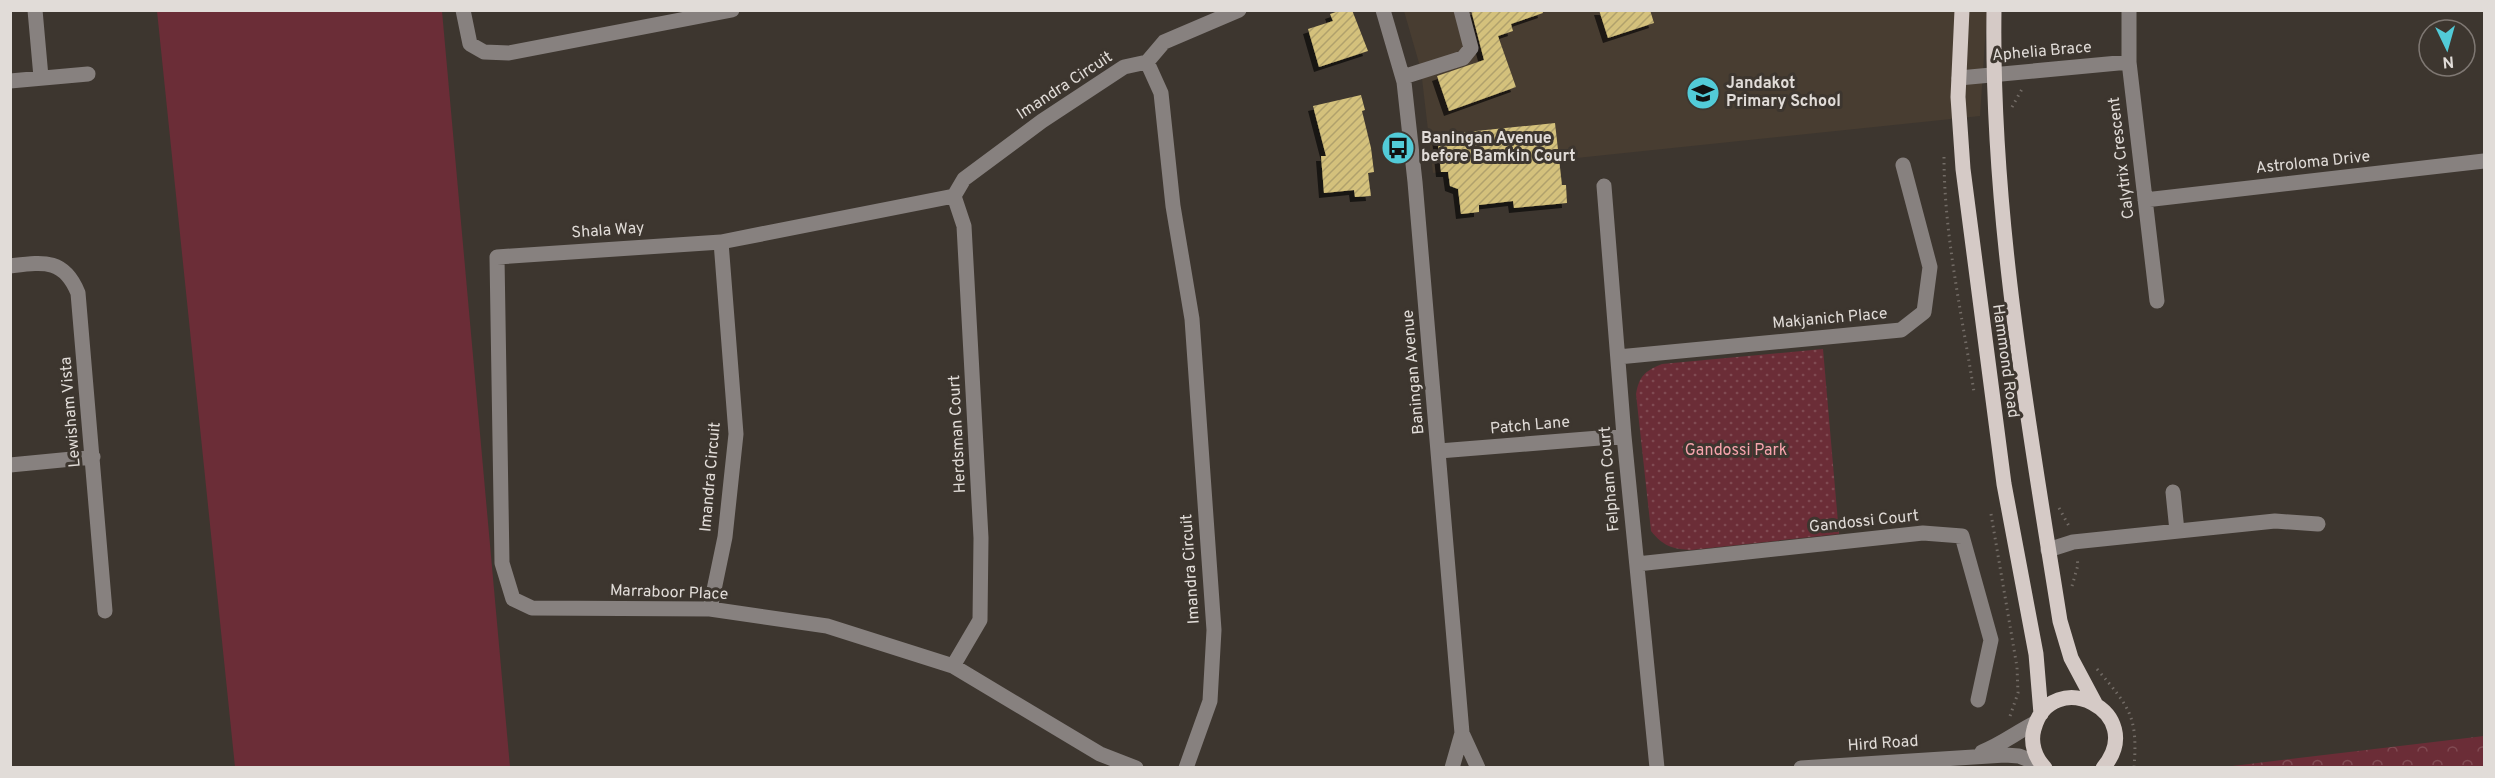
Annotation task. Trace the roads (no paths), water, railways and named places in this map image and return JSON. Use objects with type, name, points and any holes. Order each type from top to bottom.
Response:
[{"type":"main road","name":"Hammond Road","points":[[1962,10],[1959,78],[1962,169],[1977,296],[2004,484],[2036,654],[2038,719],[2033,745],[2043,766]]},
{"type":"main road","name":"Hammond Road","points":[[1994,10],[1993,75],[2002,218],[2020,367],[2048,550],[2060,621],[2068,649],[2095,703],[2112,722],[2115,746]]},
{"type":"main road","points":[[2038,719],[2060,700],[2084,699],[2095,703]]},
{"type":"main road","points":[[2103,768],[2115,746]]},
{"type":"main road","points":[[2115,746],[2116,768]]},
{"type":"street","points":[[35,10],[41,77]]},
{"type":"street","points":[[463,10],[470,44],[484,52],[509,53],[722,12]]},
{"type":"street","points":[[1147,62],[1164,42],[1239,10]]},
{"type":"street","name":"Baningan Avenue","points":[[1383,10],[1402,77],[1416,185],[1462,733],[1478,768]]},
{"type":"street","points":[[1402,77],[1463,58],[1471,48],[1461,10]]},
{"type":"street","name":"Calytrix Crescent","points":[[2129,10],[2129,62],[2157,301]]},
{"type":"street","name":"Imandra Circuit","points":[[954,196],[964,179],[1042,121],[1124,67],[1147,62],[1161,93],[1173,206],[1192,319],[1214,630],[1210,701],[1186,768]]},
{"type":"street","name":"Aphelia Brace","points":[[1959,78],[2129,62]]},
{"type":"street","points":[[10,81],[88,74]]},
{"type":"street","name":"Astroloma Drive","points":[[2145,200],[2484,161]]},
{"type":"street","name":"Makjanich Place","points":[[1618,357],[1901,330],[1924,312],[1930,267],[1903,165]]},
{"type":"street","name":"Felpham Court","points":[[1604,186],[1624,436],[1657,768]]},
{"type":"street","points":[[721,242],[954,196]]},
{"type":"street","name":"Herdsman Court","points":[[953,666],[980,620],[981,538],[964,226],[954,196]]},
{"type":"street","name":"Imandra Circuit","points":[[710,609],[725,537],[736,434],[721,242]]},
{"type":"street","name":"Shala Way","points":[[497,257],[721,242]]},
{"type":"street","name":"Marraboor Place","points":[[497,257],[502,563],[513,599],[532,608],[710,609],[827,626],[953,666],[1100,754],[1136,768]]},
{"type":"street","name":"Lewisham Vista","points":[[10,266],[43,263],[55,265],[64,270],[75,284],[81,305],[105,611]]},
{"type":"street","name":"Patch Lane","points":[[1439,451],[1624,436]]},
{"type":"street","points":[[10,465],[93,457]]},
{"type":"street","points":[[2173,492],[2177,531]]},
{"type":"street","points":[[2048,550],[2073,542],[2275,521],[2318,524]]},
{"type":"street","name":"Gandossi Court","points":[[1637,564],[1923,533],[1962,536],[1991,640],[1978,700]]},
{"type":"street","name":"Hird Road","points":[[1968,757],[2002,744],[2038,719]]},
{"type":"street","name":"Baningan Avenue","points":[[1452,768],[1462,733]]},
{"type":"street","name":"Hird Road","points":[[1801,768],[1968,757],[2019,756],[2043,766]]},
{"type":"street","points":[[1459,768],[1478,768]]},
{"type":"place","name":"Jandakot Primary School","points":[[1703,93]]},
{"type":"place","name":"Baningan Avenue before Bamkin Court","points":[[1398,148]]},
{"type":"park label","name":"Gandossi Park","points":[[1736,451]]}]
